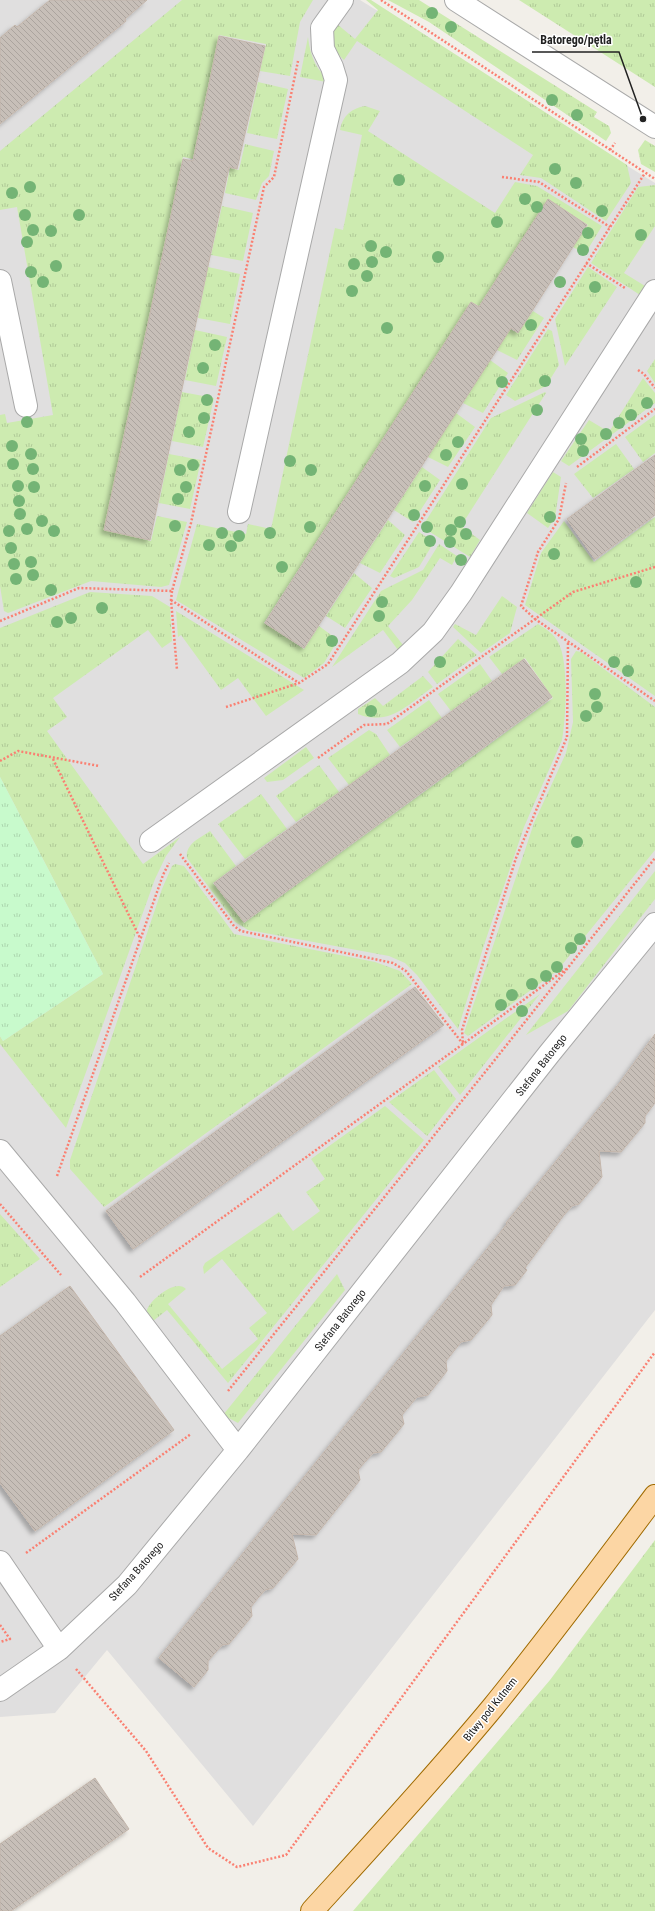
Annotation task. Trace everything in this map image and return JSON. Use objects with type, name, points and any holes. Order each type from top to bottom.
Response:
[{"type":"main road","name":"Bitwy pod Kutnem","points":[[312,1911],[408,1806],[492,1707],[655,1496]]},
{"type":"street","points":[[239,512],[336,80],[332,67],[323,49],[322,28],[342,0]]},
{"type":"street","points":[[456,0],[655,127]]},
{"type":"street","points":[[0,281],[26,406]]},
{"type":"street","points":[[152,841],[400,663],[433,632],[461,593],[651,297]]},
{"type":"street","name":"Stefana Batorego","points":[[0,1690],[59,1649],[127,1585],[238,1450],[549,1054],[655,924]]},
{"type":"street","points":[[0,1151],[125,1302],[238,1450]]},
{"type":"street","points":[[2,1565],[59,1649]]},
{"type":"path","points":[[381,0],[655,179]]},
{"type":"path","points":[[177,670],[171,600],[172,591],[191,524],[264,187],[274,177],[299,55]]},
{"type":"path","points":[[610,150],[615,143]]},
{"type":"path","points":[[226,707],[299,683],[328,664],[645,173]]},
{"type":"path","points":[[502,177],[539,182],[610,227]]},
{"type":"path","points":[[586,263],[651,297]]},
{"type":"path","points":[[575,468],[655,409]]},
{"type":"path","points":[[566,478],[559,519],[538,552],[521,606],[568,642],[584,651],[655,701]]},
{"type":"path","points":[[315,760],[364,725],[387,724],[572,592],[655,567]]},
{"type":"path","points":[[0,619],[79,588],[172,591]]},
{"type":"path","points":[[171,600],[299,683]]},
{"type":"path","points":[[463,1044],[462,1030],[516,858],[567,737],[568,642]]},
{"type":"path","points":[[0,761],[18,751],[53,759],[99,766]]},
{"type":"path","points":[[53,759],[140,938]]},
{"type":"path","points":[[176,849],[234,926],[241,931],[393,963],[406,971],[463,1044]]},
{"type":"path","points":[[2,1565],[190,1435],[210,1414],[655,858]]},
{"type":"path","points":[[47,1207],[140,938],[163,875],[170,862]]},
{"type":"path","points":[[134,1278],[143,1276],[569,966]]},
{"type":"path","points":[[0,1204],[61,1275]]},
{"type":"path","points":[[59,1649],[146,1751],[208,1848],[237,1867],[286,1855],[655,1352]]},
{"type":"path","points":[[0,1625],[10,1638],[0,1642]]},
{"type":"shaded area","points":[[0,0],[360,0],[655,183],[655,1310],[253,1826],[107,1650],[55,1713],[0,1717]]},
{"type":"green space","points":[[182,0],[313,0],[300,22],[290,76],[260,71],[266,44],[219,35],[193,159],[183,157],[104,530],[151,541],[157,516],[187,522],[169,585],[161,587],[91,581],[8,613],[4,611],[0,586],[0,415],[5,414],[7,423],[53,415],[17,207],[0,210],[0,151]]},
{"type":"green space","points":[[366,0],[371,0],[627,165],[631,183],[606,221],[541,178],[520,175],[533,155],[357,41],[344,60],[334,48],[333,34],[337,24],[355,39],[378,10]]},
{"type":"green space","points":[[388,0],[419,0],[597,112],[594,117],[609,126],[611,133],[606,141],[429,22]]},
{"type":"green space","points":[[519,0],[655,0],[655,87]]},
{"type":"green space","points":[[308,37],[310,50],[316,66],[324,76],[326,82],[300,77]]},
{"type":"green space","points":[[258,82],[288,89],[277,139],[247,133]]},
{"type":"green space","points":[[365,106],[380,111],[368,131],[495,213],[515,182],[537,186],[602,226],[585,254],[573,247],[588,225],[548,199],[479,306],[471,302],[264,623],[304,649],[319,626],[338,640],[324,663],[304,678],[176,600],[197,524],[246,534],[248,524],[271,529],[335,228],[343,230],[362,135],[340,130],[341,125],[348,114],[360,107]]},
{"type":"green space","points":[[645,140],[655,146],[655,172],[641,164],[638,150]]},
{"type":"green space","points":[[245,144],[274,151],[269,176],[262,183],[256,200],[225,193],[230,168],[239,170]]},
{"type":"green space","points":[[655,185],[655,226],[624,273],[645,286],[640,295],[591,263],[638,187]]},
{"type":"green space","points":[[222,206],[253,213],[243,261],[211,255]]},
{"type":"green space","points":[[208,267],[240,274],[230,324],[198,318]]},
{"type":"green space","points":[[588,267],[617,287],[565,366],[555,319]]},
{"type":"green space","points":[[533,311],[544,318],[517,360],[497,350],[510,329],[518,333]]},
{"type":"green space","points":[[548,329],[552,331],[559,365],[546,386],[515,401],[506,395]]},
{"type":"green space","points":[[195,330],[227,337],[216,386],[185,380]]},
{"type":"green space","points":[[655,359],[655,383],[647,371]]},
{"type":"green space","points":[[490,360],[508,373],[483,413],[463,403]]},
{"type":"green space","points":[[643,378],[655,393],[655,403],[569,466],[561,461],[589,420],[609,432]]},
{"type":"green space","points":[[182,392],[214,398],[203,447],[172,441]]},
{"type":"green space","points":[[545,392],[546,393],[461,526],[480,540],[470,557],[422,527],[491,418]]},
{"type":"green space","points":[[456,413],[475,427],[448,467],[428,457]]},
{"type":"green space","points":[[655,415],[655,453],[643,462],[625,437]]},
{"type":"green space","points":[[616,444],[634,469],[593,498],[574,474]]},
{"type":"green space","points":[[169,454],[201,460],[190,509],[159,503]]},
{"type":"green space","points":[[422,467],[440,480],[413,522],[394,510]]},
{"type":"green space","points":[[553,472],[561,477],[555,518],[548,528],[527,513]]},
{"type":"green space","points":[[655,517],[655,696],[525,605],[541,553],[564,521],[594,562]]},
{"type":"green space","points":[[388,520],[405,535],[380,573],[360,563]]},
{"type":"green space","points":[[419,532],[434,542],[419,567],[394,578],[390,576]]},
{"type":"green space","points":[[439,544],[457,556],[452,565],[440,558],[412,600],[388,626],[403,645],[398,650],[383,630],[332,667],[381,591],[423,570]]},
{"type":"green space","points":[[354,573],[372,588],[345,628],[326,616]]},
{"type":"green space","points":[[90,592],[152,596],[170,607],[172,641],[162,648],[148,630],[53,698],[67,717],[47,731],[143,864],[180,837],[166,856],[155,879],[66,1128],[0,1044],[0,1036],[3,1041],[103,974],[0,777],[0,628]]},
{"type":"green space","points":[[502,596],[517,607],[510,633],[481,653],[453,627],[455,624],[476,635]]},
{"type":"green space","points":[[176,611],[304,690],[266,716],[238,678],[221,690],[181,635],[178,637]]},
{"type":"green space","points":[[538,624],[547,630],[558,642],[564,662],[566,690],[565,718],[562,740],[524,827],[484,945],[458,1029],[417,975],[405,963],[389,956],[248,930],[235,922],[187,858],[188,849],[194,842],[210,831],[236,866],[213,883],[244,923],[553,698],[525,658],[502,674],[489,657]]},
{"type":"green space","points":[[458,639],[477,655],[437,684],[428,672]]},
{"type":"green space","points":[[576,651],[581,652],[655,707],[655,850],[557,971],[468,1036],[464,1033],[534,823],[566,753],[573,722],[571,659]]},
{"type":"green space","points":[[480,664],[492,681],[451,711],[438,694]]},
{"type":"green space","points":[[423,676],[433,687],[398,712],[379,718],[358,714],[358,709],[375,698],[383,706]]},
{"type":"green space","points":[[429,700],[442,718],[400,747],[387,730]]},
{"type":"green space","points":[[369,730],[376,734],[390,755],[349,785],[328,758]]},
{"type":"green space","points":[[306,747],[314,758],[283,780],[267,782],[264,778]]},
{"type":"green space","points":[[319,765],[339,792],[296,822],[276,796]]},
{"type":"green space","points":[[0,777],[103,974],[3,1041],[0,1036]]},
{"type":"green space","points":[[261,794],[287,829],[245,859],[218,824]]},
{"type":"green space","points":[[175,864],[184,866],[234,934],[375,962],[400,971],[412,984],[104,1207],[70,1169],[70,1160],[162,889],[172,866]]},
{"type":"green space","points":[[655,871],[655,899],[568,1011],[526,1035]]},
{"type":"green space","points":[[540,994],[460,1095],[438,1067]]},
{"type":"green space","points":[[434,1070],[456,1099],[427,1136],[389,1102]]},
{"type":"green space","points":[[385,1106],[424,1140],[228,1383],[167,1310],[148,1325],[146,1312],[153,1301],[170,1288],[182,1286],[186,1289],[168,1304],[222,1369],[258,1339],[249,1328],[267,1313],[222,1259],[204,1274],[203,1267],[205,1263],[279,1212],[293,1231],[320,1211],[306,1192],[325,1179],[311,1159]]},
{"type":"green space","points":[[0,1214],[40,1259],[0,1287]]},
{"type":"green space","points":[[337,1274],[345,1290],[238,1423],[223,1415]]},
{"type":"green space","points":[[655,1540],[655,1911],[353,1911],[550,1680]]},
{"type":"building","points":[[50,0],[147,0],[125,19],[126,21],[0,124],[0,38],[15,25],[17,27]]},
{"type":"building","points":[[219,36],[265,46],[237,169],[229,167],[150,540],[104,530],[183,159],[193,161]]},
{"type":"building","points":[[548,199],[587,225],[518,333],[511,328],[304,648],[265,623],[471,302],[479,307]]},
{"type":"building","points":[[655,455],[655,515],[595,559],[567,519]]},
{"type":"building","points":[[524,659],[552,697],[244,922],[214,883]]},
{"type":"building","points":[[415,987],[444,1025],[133,1249],[106,1211]]},
{"type":"building","points":[[655,1034],[655,1103],[645,1116],[645,1123],[621,1152],[599,1151],[602,1177],[579,1204],[572,1206],[564,1215],[525,1268],[527,1270],[515,1285],[504,1286],[491,1305],[492,1315],[471,1340],[461,1342],[446,1361],[447,1371],[428,1395],[417,1397],[402,1415],[404,1424],[381,1452],[373,1453],[358,1470],[360,1480],[316,1535],[292,1534],[298,1559],[273,1588],[265,1590],[258,1598],[251,1607],[252,1616],[229,1644],[222,1645],[208,1661],[208,1670],[194,1687],[159,1658],[621,1081]]},
{"type":"building","points":[[70,1286],[174,1430],[35,1531],[0,1483],[0,1336]]},
{"type":"building","points":[[95,1778],[129,1829],[11,1911],[0,1911],[0,1844]]},
{"type":"place","name":"Batorego/pętla","points":[[643,119]]}]
